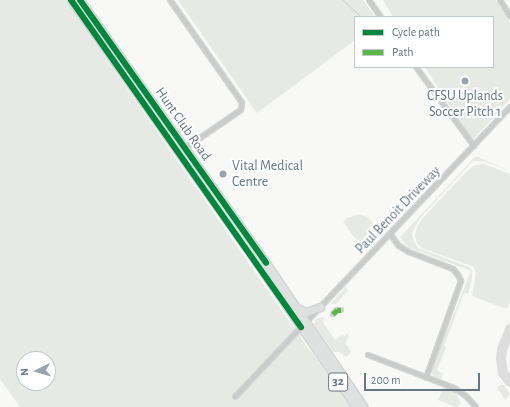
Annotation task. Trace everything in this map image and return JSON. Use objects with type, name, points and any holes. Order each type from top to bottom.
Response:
[{"type":"main road","name":"Hunt Club Road","points":[[71,0],[296,307],[303,324],[356,407]]},
{"type":"main road","name":"Hunt Club Road","points":[[80,0],[182,151],[303,324],[364,407]]},
{"type":"main road","points":[[296,307],[306,312],[320,307]]},
{"type":"street","points":[[170,0],[242,103],[241,110],[182,151]]},
{"type":"street","points":[[369,0],[380,16]]},
{"type":"street","points":[[500,0],[510,16]]},
{"type":"street","points":[[417,68],[474,146]]},
{"type":"street","name":"Paul Benoit Driveway","points":[[235,397],[510,107]]},
{"type":"street","points":[[390,234],[399,246],[409,252],[453,269],[458,274],[461,281],[426,378]]},
{"type":"street","points":[[333,312],[341,310]]},
{"type":"street","points":[[368,355],[460,392],[470,399],[476,407]]},
{"type":"shaded area","points":[[0,0],[65,0],[350,407],[20,407],[0,379]]},
{"type":"shaded area","points":[[178,0],[363,0],[374,16],[354,16],[354,41],[257,113]]},
{"type":"shaded area","points":[[383,0],[496,0],[510,23],[510,99],[472,141],[426,68],[494,68],[494,16],[392,16]]},
{"type":"shaded area","points":[[476,156],[510,171],[484,161],[476,161],[471,163],[419,219],[412,233],[413,240],[418,248],[469,267],[472,271],[468,294],[464,293],[444,346],[446,347],[437,370],[443,374],[441,379],[433,376],[431,370],[471,271],[408,247],[400,237]]},
{"type":"shaded area","points":[[484,164],[510,174],[510,300],[508,307],[504,308],[472,296],[476,274],[474,267],[422,248],[417,243],[415,236],[417,227],[422,219],[466,172],[475,165]]},
{"type":"shaded area","points":[[359,214],[368,217],[373,224],[374,230],[364,244],[354,237],[343,222],[347,218]]},
{"type":"shaded area","points":[[346,287],[348,291],[336,304],[330,304]]},
{"type":"shaded area","points":[[324,317],[323,322],[335,340],[343,335],[345,337],[346,333],[349,335],[345,344],[351,352],[346,357],[339,352],[333,352],[314,324],[316,319]]},
{"type":"shaded area","points":[[504,385],[510,394],[505,400],[497,387]]},
{"type":"shaded area","points":[[445,387],[453,390],[461,404],[456,407],[438,400],[443,388]]},
{"type":"waterway","points":[[343,0],[360,16]]},
{"type":"taxiway","points":[[510,329],[502,350],[501,359],[503,373],[510,382]]},
{"type":"marked path","points":[[333,314],[337,310],[341,310]]},
{"type":"cycle path","points":[[71,0],[301,327]]},
{"type":"cycle path","points":[[80,0],[266,263]]},
{"type":"place","name":"CFSU Uplands Soccer Pitch 1","points":[[465,81]]},
{"type":"place","name":"Vital Medical Centre","points":[[223,174]]}]
